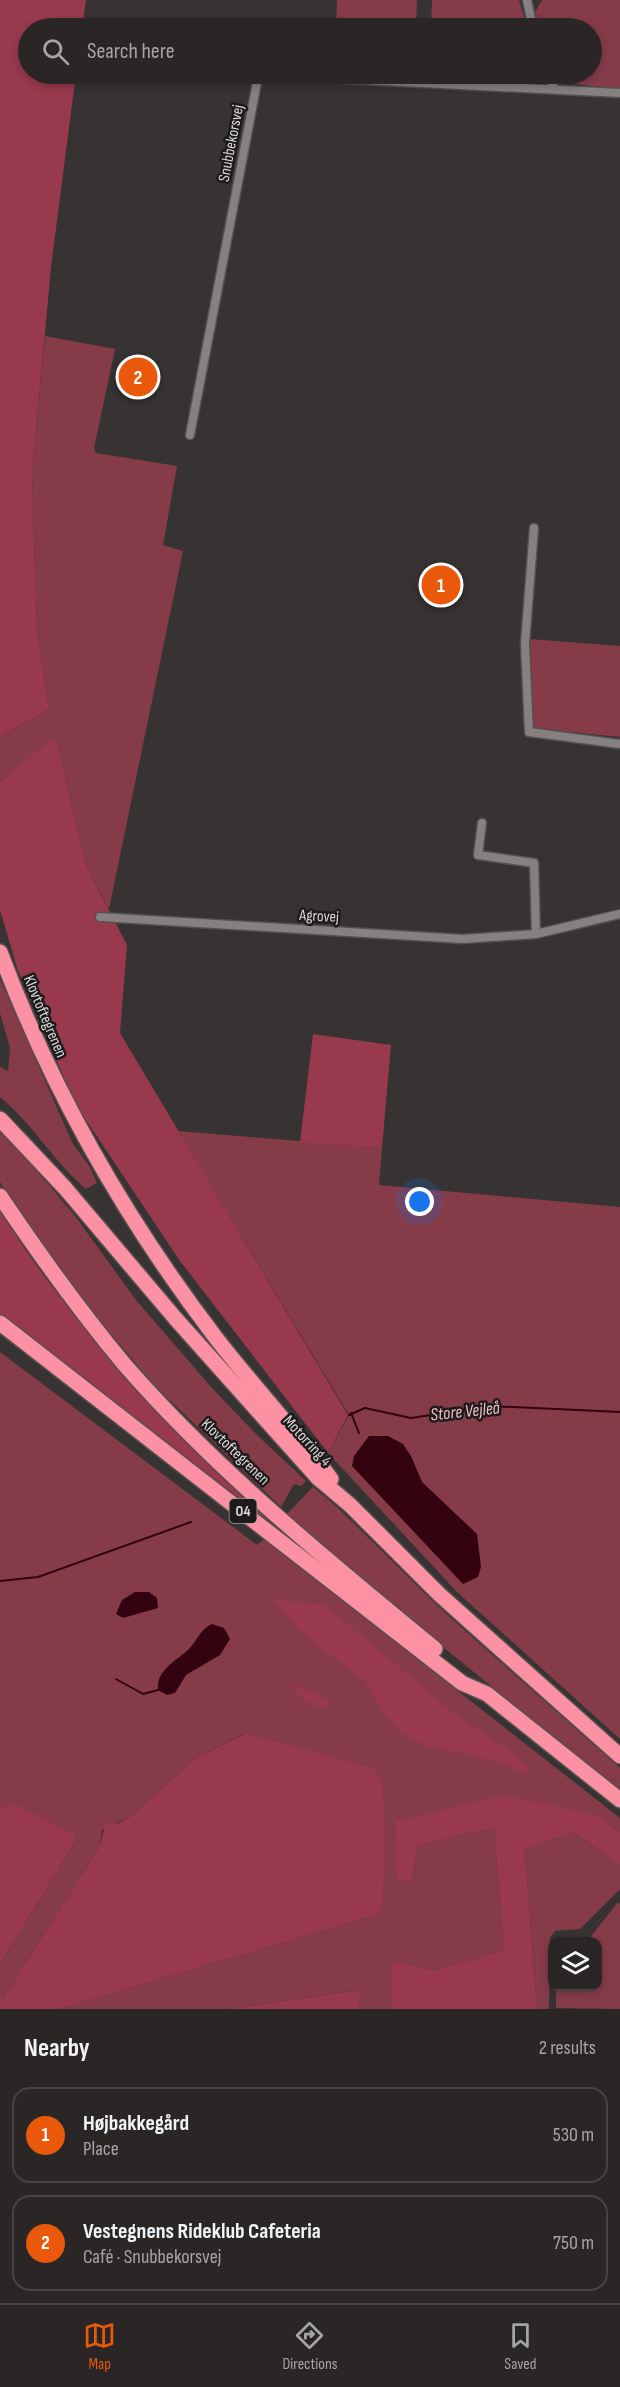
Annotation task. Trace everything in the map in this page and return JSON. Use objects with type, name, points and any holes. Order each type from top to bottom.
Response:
[{"type":"highway","name":"Klovtoftegrenen","points":[[0,952],[48,1066],[121,1200],[218,1340],[350,1505]]},
{"type":"highway","name":"Motorring 4","points":[[0,1119],[65,1188],[254,1408],[318,1478],[350,1505],[440,1595],[620,1756]]},
{"type":"highway","name":"Klovtoftegrenen","points":[[0,1196],[74,1302],[126,1365],[177,1418],[271,1509],[487,1694]]},
{"type":"highway","name":"O4","points":[[0,1323],[462,1683],[487,1694],[620,1800]]},
{"type":"street","points":[[527,0],[531,18]]},
{"type":"street","name":"Snubbekorsvej","points":[[190,435],[257,84]]},
{"type":"street","name":"Snubbekorsvej","points":[[466,84],[620,93]]},
{"type":"street","points":[[552,84],[554,88]]},
{"type":"street","points":[[534,528],[525,644],[529,732],[620,744]]},
{"type":"street","points":[[482,824],[478,855],[534,863],[536,934]]},
{"type":"street","name":"Agrovej","points":[[99,917],[463,939],[536,934],[620,914]]},
{"type":"shaded area","points":[[0,0],[86,0],[83,18],[18,18],[18,84],[75,84],[51,267],[32,474],[37,629],[49,709],[0,737]]},
{"type":"shaded area","points":[[337,0],[417,0],[416,18],[336,18]]},
{"type":"shaded area","points":[[432,0],[519,0],[525,18],[431,18]]},
{"type":"shaded area","points":[[542,0],[620,0],[620,89],[574,84],[602,84],[602,18],[536,18],[535,12]]},
{"type":"shaded area","points":[[45,336],[115,349],[94,448],[96,453],[177,466],[163,545],[183,551],[109,909],[87,867],[55,737],[0,782],[0,737],[49,709],[37,629],[32,474]]},
{"type":"shaded area","points":[[530,639],[620,646],[620,737],[531,728]]},
{"type":"shaded area","points":[[55,736],[87,867],[127,945],[120,1033],[348,1415],[328,1453],[180,1261],[76,1105],[18,971],[0,910],[0,782]]},
{"type":"shaded area","points":[[0,979],[73,1144],[90,1167],[97,1183],[86,1189],[0,1097],[0,1067],[8,1071],[10,1048],[0,1013]]},
{"type":"shaded area","points":[[313,1034],[391,1045],[382,1148],[300,1142]]},
{"type":"shaded area","points":[[0,1127],[75,1216],[136,1300],[212,1388],[306,1481],[301,1486],[294,1484],[281,1507],[153,1384],[47,1258],[0,1182]]},
{"type":"shaded area","points":[[178,1131],[382,1148],[379,1185],[620,1207],[620,1739],[458,1593],[328,1453],[349,1415]]},
{"type":"shaded area","points":[[0,1210],[28,1254],[91,1335],[160,1409],[269,1518],[265,1522],[0,1317]]},
{"type":"shaded area","points":[[0,1352],[257,1545],[264,1539],[620,1818],[620,1833],[598,1815],[397,1821],[412,1879],[417,1846],[494,1828],[504,1950],[434,1970],[392,1961],[392,2009],[360,2009],[358,1990],[228,2009],[60,2009],[380,1914],[372,1767],[245,1733],[197,1757],[130,1817],[102,1830],[100,1846],[0,2003],[0,1964],[74,1844],[74,1834],[10,1805],[0,1807]]},
{"type":"shaded area","points":[[369,1436],[388,1436],[403,1444],[422,1482],[477,1534],[481,1567],[478,1577],[463,1584],[352,1466],[354,1456]]},
{"type":"shaded area","points":[[313,1487],[338,1508],[444,1612],[620,1768],[620,1790],[438,1643],[287,1514]]},
{"type":"shaded area","points":[[135,1592],[149,1592],[157,1598],[158,1608],[123,1618],[116,1614],[122,1600]]},
{"type":"shaded area","points":[[273,1600],[324,1604],[455,1714],[509,1750],[528,1767],[527,1773],[519,1772],[508,1764],[424,1745],[400,1732],[384,1714],[365,1681],[302,1633]]},
{"type":"shaded area","points":[[212,1624],[224,1628],[230,1639],[220,1655],[186,1675],[175,1693],[167,1695],[158,1690],[158,1683],[164,1671]]},
{"type":"shaded area","points":[[292,1683],[329,1700],[330,1708],[318,1707],[307,1702],[298,1694]]},
{"type":"shaded area","points":[[246,1733],[372,1767],[380,1779],[384,1805],[384,1867],[380,1914],[60,2009],[0,2009],[0,2003],[100,1846],[105,1825],[119,1823],[130,1817],[197,1757]]},
{"type":"shaded area","points":[[503,1795],[598,1815],[620,1833],[620,1866],[574,1832],[525,1850],[537,2009],[392,2009],[392,1961],[434,1970],[504,1950],[494,1828],[417,1846],[412,1879],[397,1882],[396,1821]]},
{"type":"shaded area","points":[[19,1806],[74,1834],[74,1844],[0,1964],[0,1807]]},
{"type":"shaded area","points":[[574,1832],[620,1866],[620,1889],[580,1929],[555,1931],[548,1937],[549,2009],[537,2009],[525,1850]]},
{"type":"shaded area","points":[[618,1902],[620,1904],[620,2009],[556,2008],[556,1991],[602,1991],[602,1937],[591,1937]]},
{"type":"shaded area","points":[[359,1990],[360,2009],[228,2009]]},
{"type":"waterway","name":"Store Vejleå","points":[[349,1415],[365,1408],[411,1418],[490,1406],[620,1412]]},
{"type":"waterway","points":[[351,1413],[359,1433]]},
{"type":"waterway","name":"Store Vejleå","points":[[0,1581],[38,1577],[191,1522]]},
{"type":"waterway","points":[[116,1679],[143,1694],[158,1690]]},
{"type":"place","name":"Vestegnens Rideklub Cafeteria","points":[[138,377]]},
{"type":"place","name":"Højbakkegård","points":[[441,585]]}]
